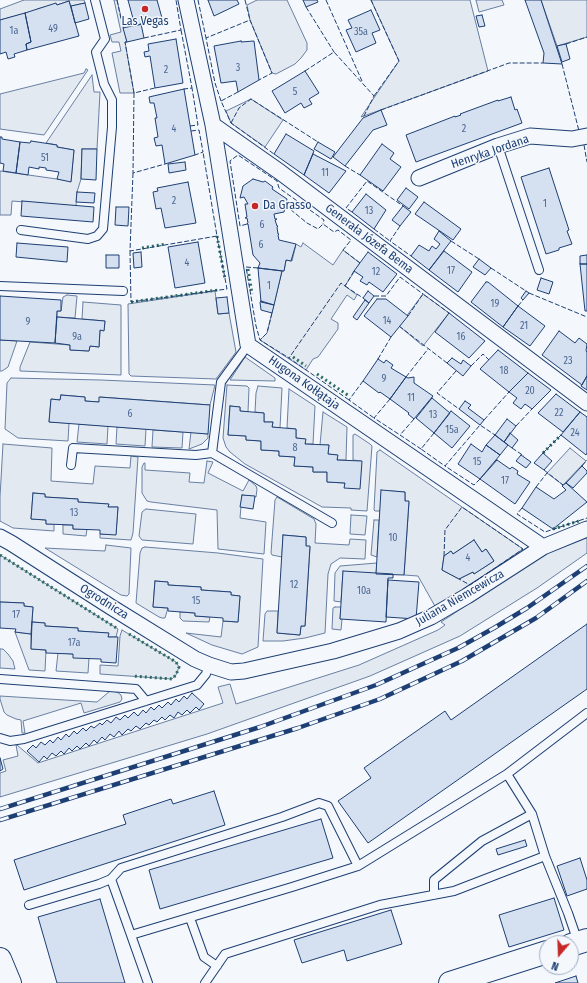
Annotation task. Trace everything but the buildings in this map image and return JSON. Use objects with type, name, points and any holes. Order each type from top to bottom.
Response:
[{"type":"street","points":[[186,0],[212,125],[248,345]]},
{"type":"street","name":"Generała Józefa Bema","points":[[212,125],[286,176],[587,403]]},
{"type":"street","name":"Henryka Jordana","points":[[419,178],[498,146],[530,136],[572,139],[587,136]]},
{"type":"street","name":"Hugona Kołłątaja","points":[[248,345],[542,548]]},
{"type":"street","name":"Juliana Niemcewicza","points":[[209,665],[231,672],[244,671],[348,647],[399,631],[431,617],[542,548],[587,529]]},
{"type":"street","name":"Ogrodnicza","points":[[0,537],[195,659],[209,665]]},
{"type":"street","points":[[450,983],[539,955]]},
{"type":"street","points":[[0,959],[10,983]]},
{"type":"lane","points":[[21,230],[88,239],[98,236],[103,229],[112,127],[112,100],[104,84],[96,52],[105,39],[95,0]]},
{"type":"lane","points":[[498,146],[539,270]]},
{"type":"lane","points":[[0,286],[123,291]]},
{"type":"lane","points":[[212,453],[221,382],[248,345]]},
{"type":"lane","points":[[71,465],[73,448],[196,455],[212,453],[332,523]]},
{"type":"lane","points":[[0,738],[10,741],[24,739],[197,685],[206,674],[209,665]]},
{"type":"lane","points":[[0,679],[136,689],[146,701]]},
{"type":"lane","points":[[131,935],[358,866],[507,774],[587,712]]},
{"type":"lane","points":[[507,774],[532,814],[545,856],[576,935]]},
{"type":"lane","points":[[29,905],[99,884],[111,879],[121,868],[282,817],[319,803],[328,806],[358,866]]},
{"type":"lane","points":[[434,895],[434,880],[482,841],[532,814]]},
{"type":"lane","points":[[205,983],[225,954],[380,905],[454,891],[545,856]]},
{"type":"lane","points":[[111,879],[148,983]]},
{"type":"lane","points":[[190,918],[204,957],[217,966]]},
{"type":"shaded area","points":[[24,0],[84,0],[85,3],[71,6],[69,1],[0,20],[0,9]]},
{"type":"shaded area","points":[[114,0],[117,0],[127,42],[125,42],[134,93],[120,93],[112,53],[121,51],[119,42],[112,42],[110,35],[121,32]]},
{"type":"shaded area","points":[[257,0],[287,0],[307,43],[307,50],[295,64],[276,74],[272,73],[250,20],[247,5]]},
{"type":"shaded area","points":[[371,0],[470,0],[488,71],[361,117],[399,61]]},
{"type":"shaded area","points":[[476,0],[502,0],[504,5],[479,12]]},
{"type":"shaded area","points":[[541,0],[587,0],[587,37],[557,46]]},
{"type":"shaded area","points":[[86,69],[88,70],[44,135],[0,129],[0,94],[84,73]]},
{"type":"shaded area","points":[[92,75],[94,92],[100,92],[97,149],[82,149],[81,179],[77,192],[76,206],[12,201],[11,215],[0,215],[0,171],[71,181],[74,150],[57,147],[57,145],[46,143]]},
{"type":"shaded area","points":[[251,99],[283,120],[265,147],[231,123],[226,111]]},
{"type":"shaded area","points":[[303,243],[333,265],[343,250],[360,263],[345,286],[357,295],[354,300],[347,295],[331,319],[338,323],[338,329],[318,357],[313,359],[306,370],[260,340],[267,333],[286,260],[292,261],[296,244],[301,247]]},
{"type":"shaded area","points":[[215,291],[218,314],[229,313],[236,352],[216,379],[131,376],[129,374],[128,304]]},
{"type":"shaded area","points":[[423,294],[449,313],[423,346],[399,326]]},
{"type":"shaded area","points":[[67,295],[77,296],[75,318],[57,317],[57,311],[61,311],[63,297]]},
{"type":"shaded area","points":[[83,302],[121,305],[121,375],[20,371],[20,367],[30,342],[70,345],[70,350],[89,351],[90,346],[99,347],[100,330],[104,330],[105,321],[82,319]]},
{"type":"shaded area","points":[[0,340],[17,341],[8,367],[2,371],[0,371]]},
{"type":"shaded area","points":[[245,357],[275,378],[275,381],[230,380]]},
{"type":"shaded area","points":[[11,378],[215,385],[210,405],[100,397],[99,402],[85,401],[85,397],[61,395],[60,400],[51,399],[49,422],[69,423],[68,441],[18,438],[5,429],[7,383]]},
{"type":"shaded area","points":[[227,385],[247,386],[249,388],[248,412],[240,411],[240,407],[230,406],[228,435],[246,436],[246,440],[261,441],[261,450],[279,451],[279,456],[295,457],[294,466],[313,467],[313,472],[327,472],[327,482],[345,483],[345,488],[361,461],[353,460],[353,435],[355,434],[370,444],[372,446],[367,511],[351,510],[351,508],[322,507],[245,464],[230,452],[226,447],[223,438]]},
{"type":"shaded area","points":[[258,386],[282,388],[280,428],[272,427],[273,422],[264,422],[264,413],[255,412]]},
{"type":"shaded area","points":[[289,389],[315,406],[313,444],[305,444],[305,439],[296,438],[296,429],[287,428]]},
{"type":"shaded area","points":[[323,412],[347,427],[346,460],[337,460],[337,455],[328,454],[329,445],[320,445]]},
{"type":"shaded area","points":[[79,424],[108,426],[107,444],[77,442]]},
{"type":"shaded area","points":[[117,427],[146,429],[145,446],[116,444]]},
{"type":"shaded area","points":[[153,430],[183,432],[182,448],[152,447]]},
{"type":"shaded area","points":[[191,432],[208,434],[208,438],[202,444],[189,449]]},
{"type":"shaded area","points":[[3,444],[52,448],[51,481],[93,484],[95,466],[130,468],[131,456],[138,457],[133,533],[131,540],[100,538],[100,534],[116,534],[118,507],[108,507],[108,504],[78,502],[78,499],[45,497],[45,494],[33,493],[31,519],[46,520],[46,524],[54,524],[54,531],[13,528],[0,521]]},
{"type":"shaded area","points":[[570,448],[586,461],[563,485],[547,473]]},
{"type":"shaded area","points":[[380,450],[523,549],[436,608],[418,576],[404,575],[409,502],[405,501],[405,492],[390,491],[380,511],[374,510],[377,452]],"holes":[[[474,540],[482,552],[486,549],[494,561],[474,574],[473,572],[459,579],[442,570],[444,556],[451,551],[453,554]]]},
{"type":"shaded area","points":[[207,461],[213,462],[208,473],[243,491],[249,480],[256,486],[256,497],[242,495],[240,518],[266,522],[264,554],[218,549],[217,510],[151,502],[147,501],[142,493],[142,467],[144,463],[145,470],[190,473],[189,482],[204,483]]},
{"type":"shaded area","points":[[277,497],[314,519],[316,524],[315,543],[349,545],[350,539],[366,540],[365,559],[340,558],[331,564],[328,574],[325,633],[283,641],[263,641],[265,614],[267,611],[278,611],[277,633],[300,635],[301,626],[305,626],[310,547],[306,546],[306,537],[283,535],[282,557],[272,555],[275,500]]},
{"type":"shaded area","points":[[146,509],[196,514],[193,544],[142,540],[139,536],[142,512]]},
{"type":"shaded area","points":[[351,515],[367,516],[365,535],[350,534]]},
{"type":"shaded area","points":[[374,520],[379,520],[377,557],[371,555]]},
{"type":"shaded area","points":[[63,525],[73,525],[73,529],[87,529],[86,536],[63,534]]},
{"type":"shaded area","points":[[587,534],[587,553],[537,588],[460,636],[370,676],[207,734],[0,797],[0,773],[6,771],[3,760],[18,756],[16,745],[38,763],[223,703],[218,687],[230,684],[236,704],[359,665],[438,630],[445,625],[441,622],[541,556]]},
{"type":"shaded area","points":[[106,545],[131,548],[129,594],[127,596],[121,595],[45,548],[105,551]]},
{"type":"shaded area","points":[[142,548],[218,553],[263,559],[258,647],[242,654],[212,645],[186,633],[221,637],[223,621],[238,622],[240,596],[231,595],[231,592],[201,590],[201,587],[168,585],[168,582],[155,581],[153,607],[168,608],[165,618],[159,617],[136,603],[140,553]]},
{"type":"shaded area","points":[[0,555],[118,629],[116,637],[108,637],[108,633],[78,631],[78,628],[45,626],[45,623],[32,622],[33,607],[24,606],[24,603],[0,602]]},
{"type":"shaded area","points":[[377,563],[376,574],[343,572],[341,602],[334,601],[335,573],[340,566]]},
{"type":"shaded area","points":[[341,607],[341,630],[332,629],[333,608]]},
{"type":"shaded area","points":[[180,612],[195,613],[195,616],[210,617],[209,622],[183,621],[180,618]]},
{"type":"shaded area","points":[[122,630],[176,662],[179,667],[176,675],[172,679],[100,674],[100,665],[118,666],[120,636]]},
{"type":"shaded area","points":[[15,632],[31,634],[31,649],[46,650],[45,671],[29,670]]},
{"type":"shaded area","points":[[0,649],[3,649],[8,654],[13,661],[15,669],[0,668]]},
{"type":"shaded area","points":[[58,653],[73,654],[89,658],[88,673],[56,671]]},
{"type":"shaded area","points":[[110,691],[117,692],[121,695],[122,699],[120,702],[84,713],[81,703],[23,721],[25,733],[22,733],[21,720],[7,715],[4,712],[0,699],[0,696],[97,702]]},
{"type":"railway","points":[[0,809],[260,727],[376,685],[458,648],[494,628],[527,608],[587,566]]},
{"type":"railway","points":[[0,820],[298,728],[380,699],[462,661],[536,618],[587,581]]},
{"type":"hedge","points":[[217,236],[225,279]]},
{"type":"hedge","points":[[142,248],[166,244]]},
{"type":"hedge","points":[[248,269],[252,294]]},
{"type":"hedge","points":[[131,302],[218,290]]},
{"type":"hedge","points":[[293,357],[306,366]]},
{"type":"hedge","points":[[317,374],[349,396]]},
{"type":"hedge","points":[[543,453],[561,435]]},
{"type":"hedge","points":[[553,529],[579,521]]},
{"type":"hedge","points":[[0,555],[118,629]]},
{"type":"hedge","points":[[129,634],[176,662],[179,667],[176,675],[172,679],[133,676]]},
{"type":"fence","points":[[117,0],[123,28]]},
{"type":"fence","points":[[144,38],[181,30],[176,0]]},
{"type":"fence","points":[[198,0],[206,38]]},
{"type":"fence","points":[[245,0],[250,20]]},
{"type":"fence","points":[[326,0],[362,81]]},
{"type":"fence","points":[[371,0],[399,61],[374,96]]},
{"type":"fence","points":[[306,7],[334,52]]},
{"type":"fence","points":[[221,101],[215,83],[206,38],[250,20],[272,73],[259,80]]},
{"type":"fence","points":[[181,30],[192,88],[184,89]]},
{"type":"fence","points":[[566,44],[587,37]]},
{"type":"fence","points":[[127,42],[125,42],[134,93],[155,88]]},
{"type":"fence","points":[[305,71],[334,52],[374,96],[363,118]]},
{"type":"fence","points":[[381,110],[509,63],[543,63]]},
{"type":"fence","points":[[562,64],[579,131]]},
{"type":"fence","points":[[190,126],[198,125],[192,88]]},
{"type":"fence","points":[[238,92],[221,101],[231,123],[274,154]]},
{"type":"fence","points":[[134,93],[133,173],[165,164]]},
{"type":"fence","points":[[231,123],[239,108],[251,99],[318,142]]},
{"type":"fence","points":[[191,131],[199,130],[203,152],[195,155]]},
{"type":"fence","points":[[584,145],[587,162]]},
{"type":"fence","points":[[133,173],[130,251],[217,236],[203,152]]},
{"type":"fence","points":[[247,224],[240,226],[230,161],[238,155],[277,181],[279,188],[324,220],[323,224]]},
{"type":"fence","points":[[345,166],[360,175]]},
{"type":"fence","points":[[352,212],[346,208],[367,181],[403,206]]},
{"type":"fence","points":[[285,205],[307,223],[318,229],[323,224],[334,232],[338,230],[351,240],[343,250],[360,263]]},
{"type":"fence","points":[[400,226],[390,241],[411,256]]},
{"type":"fence","points":[[374,229],[390,241]]},
{"type":"fence","points":[[130,251],[131,302],[227,289],[217,236]]},
{"type":"fence","points":[[451,241],[479,259]]},
{"type":"fence","points":[[258,268],[246,267],[256,326],[260,340]]},
{"type":"fence","points":[[491,268],[526,291]]},
{"type":"fence","points":[[349,400],[289,358],[341,283],[345,286],[354,271]]},
{"type":"fence","points":[[374,296],[386,296],[400,277],[423,294]]},
{"type":"fence","points":[[345,286],[363,298]]},
{"type":"fence","points":[[529,293],[587,317]]},
{"type":"fence","points":[[408,316],[423,294],[449,313]]},
{"type":"fence","points":[[518,306],[523,300]]},
{"type":"fence","points":[[272,313],[267,333],[260,340],[289,358]]},
{"type":"fence","points":[[399,326],[447,363]]},
{"type":"fence","points":[[378,359],[391,337]]},
{"type":"fence","points":[[406,377],[428,349]]},
{"type":"fence","points":[[471,366],[483,354],[489,360]]},
{"type":"fence","points":[[456,371],[437,393],[459,409]]},
{"type":"fence","points":[[363,381],[349,400],[374,418]]},
{"type":"fence","points":[[484,420],[509,392]]},
{"type":"fence","points":[[390,399],[374,418],[400,435]]},
{"type":"fence","points":[[516,426],[532,409]]},
{"type":"fence","points":[[414,419],[400,435],[421,449]]},
{"type":"fence","points":[[480,479],[474,485],[445,466],[480,425],[495,435]]},
{"type":"fence","points":[[434,433],[421,449],[445,466]]},
{"type":"fence","points":[[543,453],[561,435]]},
{"type":"fence","points":[[512,448],[524,456]]},
{"type":"fence","points":[[582,466],[587,460]]},
{"type":"fence","points":[[544,470],[563,485]]},
{"type":"fence","points":[[536,487],[547,473]]},
{"type":"fence","points":[[444,556],[445,530],[462,507],[523,549],[470,585],[459,579]]},
{"type":"fence","points":[[522,508],[517,514],[545,532],[587,518]]},
{"type":"place","name":"Las Vegas","points":[[145,9]]},
{"type":"place","name":"Da Grasso","points":[[255,206]]}]
